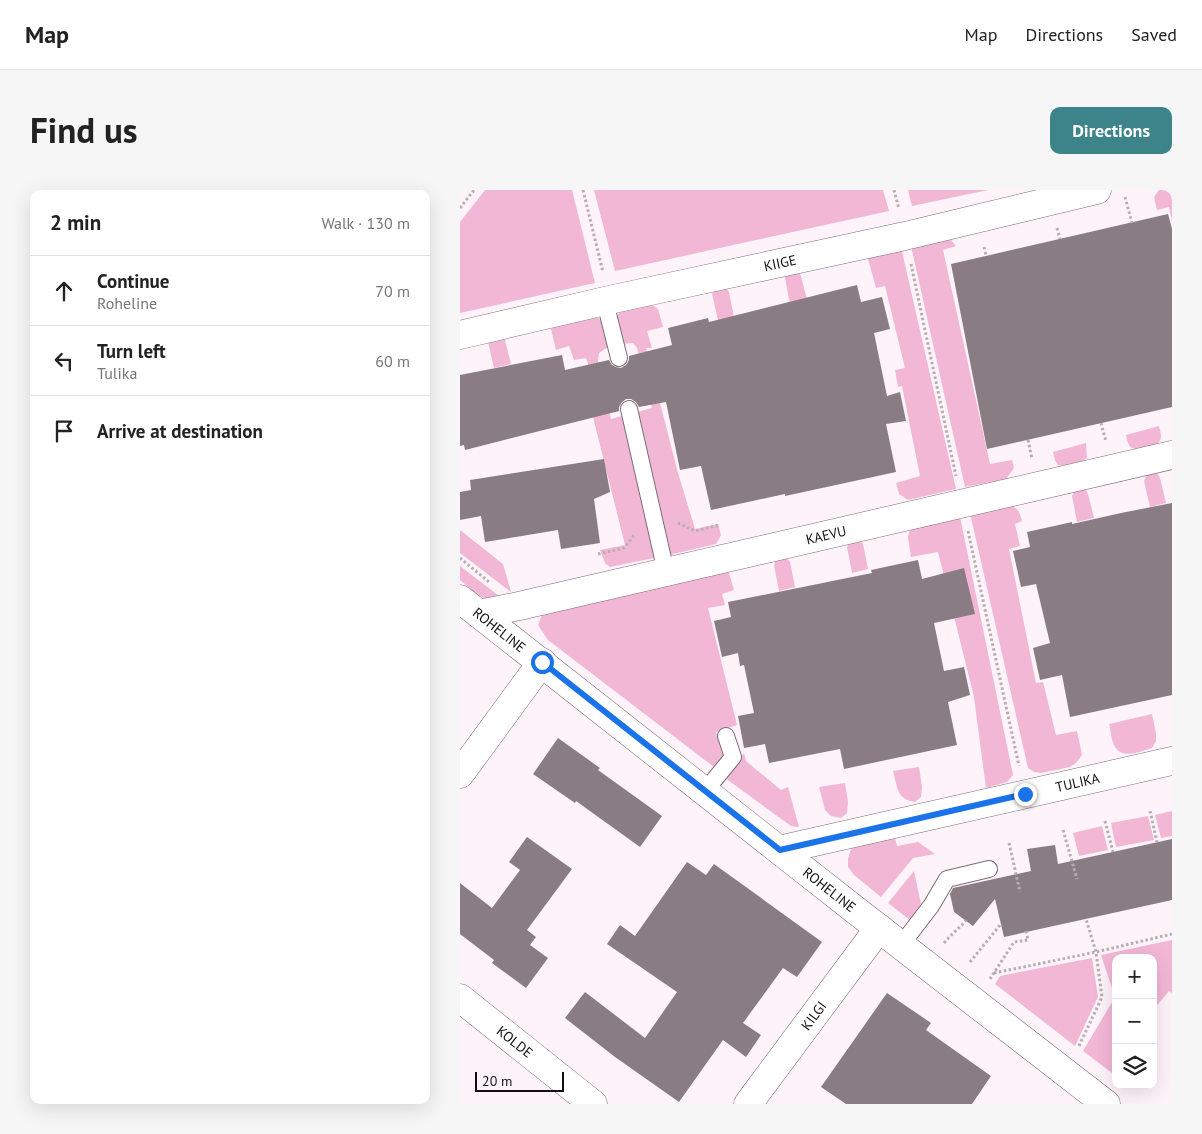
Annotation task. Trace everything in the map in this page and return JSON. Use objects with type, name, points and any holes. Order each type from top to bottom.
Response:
[{"type":"street","name":"KIIGE","points":[[460,335],[905,236],[1097,190]]},
{"type":"street","name":"KAEVU","points":[[470,606],[666,572],[1172,455]]},
{"type":"street","name":"ROHELINE","points":[[470,606],[878,928],[1106,1104]]},
{"type":"street","points":[[460,774],[542,662]]},
{"type":"street","name":"TULIKA","points":[[780,850],[1172,761]]},
{"type":"street","name":"KILGI","points":[[748,1104],[878,928]]},
{"type":"street","name":"KOLDE","points":[[460,998],[593,1104]]},
{"type":"lane","points":[[607,301],[619,358]]},
{"type":"lane","points":[[629,409],[666,572]]},
{"type":"lane","points":[[705,791],[733,756],[726,736]]},
{"type":"lane","points":[[901,945],[931,906],[947,879],[989,868]]},
{"type":"path","points":[[460,208],[474,190]]},
{"type":"path","points":[[582,190],[607,301]]},
{"type":"path","points":[[1123,190],[1132,223]]},
{"type":"path","points":[[677,522],[695,531],[720,525]]},
{"type":"path","points":[[598,554],[624,548],[636,532]]},
{"type":"path","points":[[1150,811],[1157,842]]},
{"type":"path","points":[[1105,821],[1113,852]]},
{"type":"path","points":[[1063,830],[1077,879]]},
{"type":"path","points":[[1076,1051],[1102,997],[1096,952],[1086,919]]},
{"type":"path","points":[[949,936],[960,928],[966,920]]},
{"type":"path","points":[[975,955],[1001,924]]},
{"type":"path","points":[[1026,931],[1028,940],[1014,942],[994,973],[1172,934]]},
{"type":"shaded area","points":[[485,190],[572,190],[595,283],[460,313],[460,222]]},
{"type":"shaded area","points":[[594,190],[883,190],[889,211],[615,271]]},
{"type":"shaded area","points":[[908,190],[988,190],[912,206]]},
{"type":"shaded area","points":[[1159,190],[1172,190],[1172,221],[1169,207],[1157,210],[1154,197]]},
{"type":"shaded area","points":[[944,239],[951,240],[956,246],[943,250],[990,464],[1012,460],[1014,468],[1006,479],[965,487],[911,246]]},
{"type":"shaded area","points":[[901,247],[956,489],[908,500],[899,494],[896,483],[920,476],[902,386],[898,387],[895,370],[905,368],[885,286],[876,288],[867,255]]},
{"type":"shaded area","points":[[797,270],[801,276],[807,300],[790,304],[785,278],[788,272]]},
{"type":"shaded area","points":[[725,286],[729,292],[734,317],[718,320],[712,294],[715,288]]},
{"type":"shaded area","points":[[650,303],[658,309],[663,327],[647,331],[652,348],[646,348],[678,473],[695,529],[718,524],[721,535],[716,544],[610,567],[605,563],[600,550],[625,545],[588,397],[589,367],[586,358],[574,360],[569,346],[556,350],[551,329],[553,326],[591,317],[599,318],[604,327],[608,347],[599,353],[598,361],[611,419],[652,408],[637,348],[633,343],[622,344],[617,317],[620,312]]},
{"type":"shaded area","points":[[501,334],[505,340],[511,364],[494,368],[488,342]]},
{"type":"shaded area","points":[[1159,426],[1161,439],[1157,444],[1136,449],[1131,447],[1126,435]]},
{"type":"shaded area","points":[[1086,443],[1087,458],[1073,464],[1058,465],[1053,452]]},
{"type":"shaded area","points":[[1157,473],[1166,503],[1150,507],[1144,481],[1147,474]]},
{"type":"shaded area","points":[[1085,488],[1094,518],[1077,522],[1072,496],[1075,490]]},
{"type":"shaded area","points":[[1006,504],[1017,510],[1022,521],[1015,524],[1020,546],[1009,549],[1036,683],[1043,682],[1056,735],[1077,731],[1082,755],[1070,767],[1041,773],[1034,772],[1028,768],[970,513]]},
{"type":"shaded area","points":[[960,517],[1013,775],[1007,782],[986,788],[974,697],[938,552],[911,557],[908,538],[909,532],[915,526]]},
{"type":"shaded area","points":[[460,530],[503,564],[511,592],[460,553]]},
{"type":"shaded area","points":[[859,539],[863,544],[868,569],[852,573],[847,547],[850,540]]},
{"type":"shaded area","points":[[786,557],[790,562],[795,587],[779,591],[774,565],[776,558]]},
{"type":"shaded area","points":[[460,566],[503,599],[484,598],[475,593],[460,580]]},
{"type":"shaded area","points":[[726,570],[729,573],[734,590],[722,594],[725,605],[708,608],[737,725],[716,732],[724,757],[714,767],[548,640],[538,625],[542,615],[546,612]]},
{"type":"shaded area","points":[[1152,714],[1156,741],[1152,748],[1131,754],[1117,750],[1113,743],[1109,724]]},
{"type":"shaded area","points":[[744,753],[746,761],[781,790],[788,787],[799,827],[791,826],[725,778]]},
{"type":"shaded area","points":[[919,767],[922,787],[921,797],[915,802],[909,801],[899,792],[893,771]]},
{"type":"shaded area","points":[[845,783],[848,802],[847,813],[841,818],[831,816],[825,810],[819,787]]},
{"type":"shaded area","points":[[1172,811],[1172,836],[1161,838],[1155,815]]},
{"type":"shaded area","points":[[1148,816],[1154,840],[1116,847],[1111,823]]},
{"type":"shaded area","points":[[1102,826],[1108,850],[1079,856],[1073,833]]},
{"type":"shaded area","points":[[894,834],[897,846],[918,842],[935,854],[913,858],[881,897],[854,875],[848,867],[848,859],[851,849],[859,842]]},
{"type":"shaded area","points":[[914,871],[921,904],[910,920],[888,903]]},
{"type":"shaded area","points":[[1172,940],[1172,993],[1169,991],[1157,1005],[1157,954],[1112,954],[1112,988],[1101,955]]},
{"type":"shaded area","points":[[1092,958],[1098,997],[1075,1046],[995,984],[1000,976]]},
{"type":"shaded area","points":[[1112,1002],[1112,1073],[1083,1051]]},
{"type":"building","points":[[1168,214],[1172,229],[1172,407],[987,449],[951,264]]},
{"type":"building","points":[[857,285],[861,302],[882,297],[890,329],[874,333],[887,396],[900,392],[906,421],[886,424],[896,472],[711,510],[701,466],[680,470],[666,402],[639,407],[631,399],[626,399],[622,402],[619,411],[465,450],[464,445],[460,446],[460,375],[562,355],[565,370],[609,360],[612,365],[621,368],[626,365],[629,356],[672,345],[668,328],[708,318],[709,322]]},
{"type":"building","points":[[604,459],[610,492],[594,499],[600,543],[561,549],[558,530],[485,542],[481,516],[460,520],[460,492],[471,490],[470,480]]},
{"type":"building","points":[[1172,503],[1172,695],[1070,717],[1062,675],[1040,680],[1033,648],[1050,643],[1036,584],[1021,587],[1013,551],[1030,547],[1027,532]]},
{"type":"building","points":[[918,560],[922,579],[964,568],[975,614],[934,623],[944,671],[964,667],[970,695],[948,702],[957,745],[844,769],[840,749],[769,763],[765,744],[744,748],[738,716],[754,713],[744,665],[740,666],[738,653],[722,657],[714,621],[731,617],[728,602],[872,573],[871,570]]},
{"type":"building","points":[[558,738],[600,768],[598,770],[662,816],[640,847],[576,801],[575,803],[533,774]]},
{"type":"building","points":[[527,837],[572,869],[527,930],[536,937],[530,945],[548,958],[526,988],[492,963],[494,960],[460,934],[460,883],[492,908],[520,870],[509,862]]},
{"type":"building","points":[[1172,839],[1172,900],[1004,937],[995,899],[973,926],[954,912],[950,894],[953,888],[1031,871],[1027,849],[1055,845],[1058,864]]},
{"type":"building","points":[[687,862],[706,875],[714,864],[822,942],[797,977],[783,968],[743,1023],[761,1035],[746,1057],[723,1040],[679,1102],[615,1057],[565,1018],[585,992],[645,1038],[677,992],[607,944],[620,925],[635,936]]},
{"type":"building","points":[[887,993],[931,1023],[926,1030],[991,1076],[972,1104],[846,1104],[821,1087]]},
{"type":"route","points":[[542,662],[780,850],[1025,794]]}]
